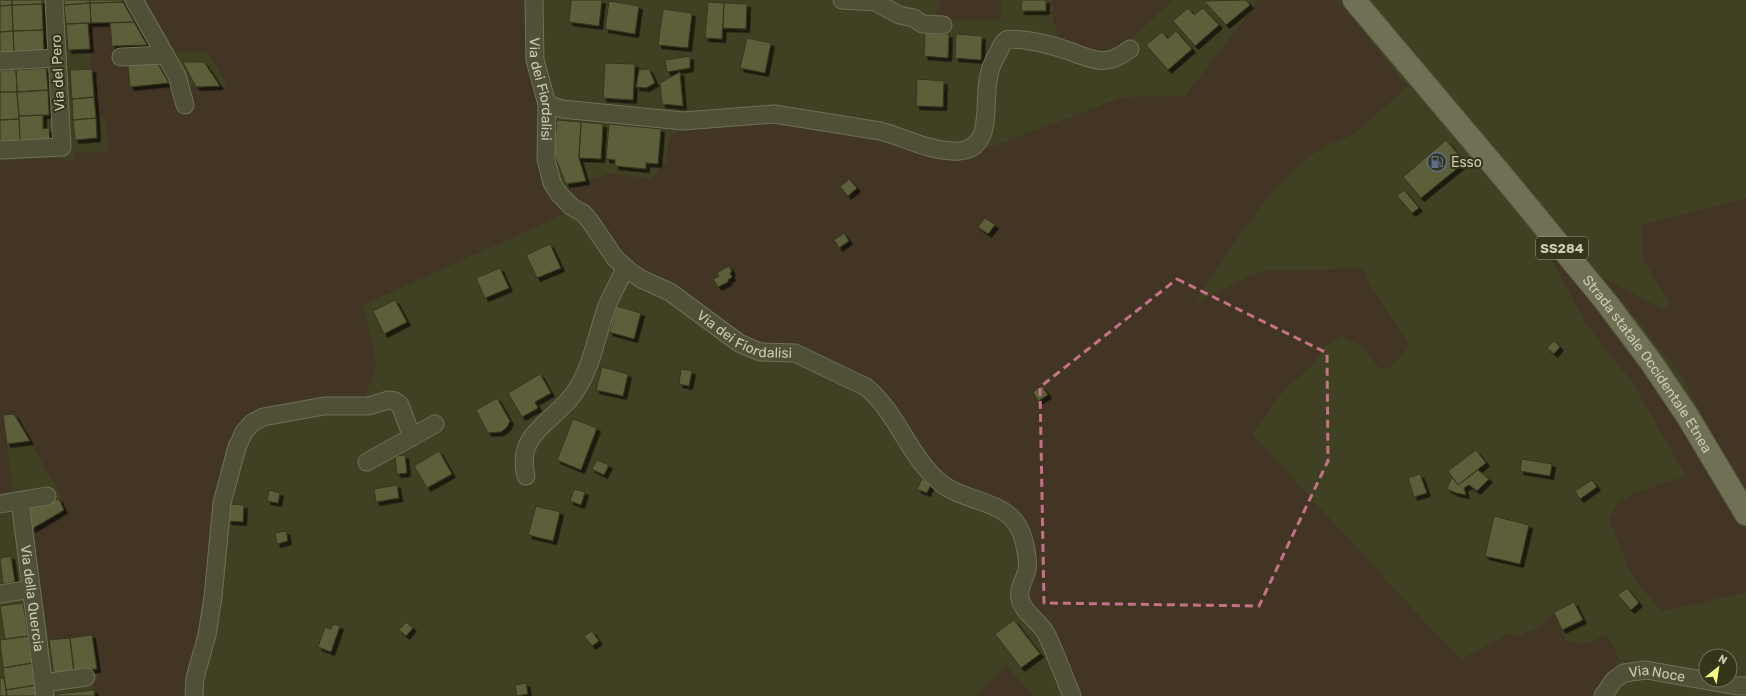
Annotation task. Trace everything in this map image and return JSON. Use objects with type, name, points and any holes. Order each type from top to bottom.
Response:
[{"type":"main road","name":"Strada statale Occidentale Etnea","points":[[1354,0],[1506,180],[1606,302],[1651,362],[1688,417],[1746,514]]},
{"type":"street","name":"Via del Pero","points":[[0,150],[62,147],[54,0]]},
{"type":"street","points":[[134,0],[177,76],[185,105]]},
{"type":"street","name":"Via dei Fiordalisi","points":[[534,0],[536,60],[547,104],[546,159],[552,183],[559,194],[572,207],[583,213],[590,221],[614,258],[641,279],[670,292],[739,343],[760,352],[794,353],[866,387],[883,405],[911,450],[933,477],[954,492],[994,506],[1016,522],[1020,530],[1028,568],[1019,591],[1020,600],[1023,606],[1045,632],[1072,696]]},
{"type":"street","points":[[842,0],[875,2],[899,15],[914,18],[922,24],[944,25]]},
{"type":"street","points":[[547,104],[562,109],[683,121],[774,114],[880,131],[893,134],[920,145],[953,152],[972,147],[978,142],[983,134],[985,126],[988,81],[995,58],[1006,40],[1014,39],[1049,45],[1091,60],[1102,62],[1120,57],[1130,49]]},
{"type":"street","points":[[121,57],[165,55]]},
{"type":"street","points":[[0,61],[57,58]]},
{"type":"street","points":[[526,476],[523,464],[527,444],[533,435],[575,392],[590,362],[606,308],[621,280],[625,267]]},
{"type":"street","points":[[194,696],[195,678],[210,620],[217,567],[222,503],[237,448],[244,432],[252,423],[263,417],[324,406],[369,406],[388,400],[394,401],[400,405],[412,437]]},
{"type":"street","points":[[367,462],[435,424]]},
{"type":"street","points":[[0,504],[47,496]]},
{"type":"street","name":"Via della Quercia","points":[[20,501],[45,689]]},
{"type":"street","points":[[0,594],[31,589]]},
{"type":"street","name":"Via Noce","points":[[1603,696],[1614,680],[1624,673],[1646,670],[1737,686],[1746,686]]},
{"type":"street","points":[[45,689],[86,677]]},
{"type":"highlighted area","points":[[1177,279],[1327,353],[1328,461],[1259,606],[1044,603],[1040,387]]},
{"type":"shaded area","points":[[146,0],[526,0],[540,118],[569,212],[363,305],[377,364],[364,400],[293,406],[275,406],[255,410],[244,419],[232,442],[190,696],[95,696],[92,680],[98,679],[92,635],[49,640],[32,529],[64,510],[59,499],[62,497],[14,414],[3,415],[14,495],[0,497],[0,161],[50,158],[75,160],[75,153],[109,151],[106,118],[96,118],[88,23],[110,23],[113,66],[128,65],[130,87],[169,83],[196,87],[229,87],[207,52],[175,51]]},
{"type":"shaded area","points":[[941,0],[1002,0],[1000,19],[933,20]]},
{"type":"shaded area","points":[[1052,0],[1173,0],[1123,47],[1102,53],[1059,40],[1053,19]]},
{"type":"shaded area","points":[[1259,0],[1338,0],[1408,87],[1352,135],[1325,146],[1301,162],[1274,189],[1244,229],[1195,303],[1250,276],[1268,270],[1293,271],[1364,268],[1370,285],[1410,346],[1388,369],[1380,369],[1361,345],[1342,337],[1325,346],[1309,369],[1287,386],[1252,434],[1426,623],[1462,659],[1510,633],[1516,637],[1543,625],[1554,612],[1565,640],[1585,644],[1598,639],[1603,635],[1611,643],[1618,658],[1613,673],[1595,696],[1079,696],[1053,630],[1027,598],[1024,524],[943,478],[887,402],[759,346],[646,275],[628,261],[562,191],[609,173],[651,179],[667,161],[669,139],[681,128],[777,118],[891,139],[964,157],[1123,97],[1185,96]]},
{"type":"shaded area","points":[[1746,198],[1746,495],[1681,376],[1604,278],[1662,309],[1671,306],[1643,259],[1642,225]]},
{"type":"shaded area","points":[[1545,247],[1556,255],[1631,348],[1732,502],[1746,529],[1746,592],[1661,612],[1631,574],[1609,519],[1617,503],[1633,494],[1686,476],[1632,382],[1586,324]]},
{"type":"shaded area","points":[[1007,666],[1033,696],[977,696]]},
{"type":"building","points":[[0,0],[12,0],[12,5],[0,6]]},
{"type":"building","points":[[12,0],[42,0],[42,4],[12,5]]},
{"type":"building","points":[[64,0],[90,0],[90,3],[64,5]]},
{"type":"building","points":[[90,0],[123,0],[123,2],[90,3]]},
{"type":"building","points":[[571,0],[602,0],[599,26],[569,22]]},
{"type":"building","points":[[1022,0],[1046,0],[1046,11],[1021,11]]},
{"type":"building","points":[[1246,0],[1250,5],[1226,25],[1204,1]]},
{"type":"building","points":[[609,1],[639,6],[635,34],[605,29]]},
{"type":"building","points":[[123,2],[134,22],[91,23],[90,3]]},
{"type":"building","points":[[708,2],[724,3],[722,39],[705,38]]},
{"type":"building","points":[[90,3],[91,23],[66,24],[64,5]]},
{"type":"building","points":[[724,3],[747,4],[746,29],[723,28]]},
{"type":"building","points":[[42,4],[43,30],[13,31],[12,5]]},
{"type":"building","points":[[12,5],[13,31],[0,32],[0,6]]},
{"type":"building","points":[[1188,8],[1194,15],[1203,8],[1219,25],[1195,46],[1173,21]]},
{"type":"building","points":[[663,9],[692,13],[688,48],[658,45]]},
{"type":"building","points":[[134,22],[147,45],[112,46],[110,23]]},
{"type":"building","points":[[88,23],[90,49],[68,50],[66,24]]},
{"type":"building","points":[[43,30],[44,52],[14,53],[13,31]]},
{"type":"building","points":[[13,31],[14,53],[0,54],[0,32]]},
{"type":"building","points":[[1176,31],[1192,49],[1168,70],[1146,45],[1162,32],[1168,39]]},
{"type":"building","points":[[925,33],[949,34],[948,58],[924,56]]},
{"type":"building","points":[[956,34],[982,36],[981,60],[955,58]]},
{"type":"building","points":[[747,38],[771,43],[765,73],[740,68]]},
{"type":"building","points":[[690,56],[690,68],[667,72],[665,60]]},
{"type":"building","points":[[183,62],[204,62],[220,86],[196,87]]},
{"type":"building","points":[[605,63],[635,64],[633,100],[603,98]]},
{"type":"building","points":[[158,64],[169,83],[130,87],[128,65]]},
{"type":"building","points":[[46,68],[48,90],[17,92],[16,70]]},
{"type":"building","points":[[92,69],[94,97],[72,99],[70,70]]},
{"type":"building","points":[[649,69],[655,83],[646,88],[636,87],[639,70]]},
{"type":"building","points":[[0,70],[16,70],[17,92],[0,92]]},
{"type":"building","points":[[680,72],[683,106],[662,104],[660,83]]},
{"type":"building","points":[[917,79],[944,81],[943,107],[916,106]]},
{"type":"building","points":[[48,90],[49,115],[19,116],[17,92]]},
{"type":"building","points":[[0,92],[17,92],[19,119],[0,120]]},
{"type":"building","points":[[94,97],[96,118],[73,120],[72,99]]},
{"type":"building","points":[[43,115],[43,129],[49,128],[50,140],[20,142],[19,116]]},
{"type":"building","points":[[96,118],[97,138],[75,140],[73,120]]},
{"type":"building","points":[[19,119],[20,142],[0,143],[0,120]]},
{"type":"building","points":[[557,120],[581,122],[579,158],[586,181],[566,184],[554,154]]},
{"type":"building","points":[[581,122],[603,124],[601,159],[579,158]]},
{"type":"building","points":[[609,124],[661,129],[658,164],[646,163],[646,169],[615,166],[615,160],[606,159]]},
{"type":"building","points":[[1446,140],[1465,162],[1421,198],[1403,177]]},
{"type":"building","points":[[849,179],[857,188],[848,196],[840,187]]},
{"type":"building","points":[[1404,190],[1419,208],[1412,213],[1397,196]]},
{"type":"building","points":[[985,218],[995,225],[988,234],[978,227]]},
{"type":"building","points":[[844,233],[849,241],[839,248],[834,240]]},
{"type":"building","points":[[550,244],[561,268],[537,278],[526,255]]},
{"type":"building","points":[[729,266],[732,272],[730,273],[732,277],[728,280],[728,282],[718,287],[713,279],[719,276],[717,273]]},
{"type":"building","points":[[500,268],[509,288],[485,298],[476,278]]},
{"type":"building","points":[[395,300],[407,322],[384,334],[373,311]]},
{"type":"building","points":[[616,306],[641,313],[634,339],[609,332]]},
{"type":"building","points":[[1554,341],[1560,347],[1554,354],[1547,348]]},
{"type":"building","points":[[602,367],[628,374],[623,396],[596,390]]},
{"type":"building","points":[[681,369],[692,371],[689,386],[679,384]]},
{"type":"building","points":[[540,374],[551,393],[535,402],[538,408],[522,417],[508,393]]},
{"type":"building","points":[[1042,386],[1048,395],[1038,401],[1033,392]]},
{"type":"building","points":[[497,398],[510,421],[507,427],[501,432],[488,433],[476,410]]},
{"type":"building","points":[[14,414],[30,441],[7,444],[3,415]]},
{"type":"building","points":[[573,419],[597,428],[581,470],[557,460]]},
{"type":"building","points":[[1476,450],[1486,463],[1458,485],[1448,471]]},
{"type":"building","points":[[439,451],[452,474],[427,488],[414,466]]},
{"type":"building","points":[[405,455],[407,473],[397,474],[395,456]]},
{"type":"building","points":[[1522,459],[1552,464],[1550,476],[1520,471]]},
{"type":"building","points":[[597,460],[609,465],[604,475],[592,469]]},
{"type":"building","points":[[1478,470],[1489,479],[1477,491],[1469,485],[1464,488],[1466,495],[1447,489],[1452,477],[1458,485]]},
{"type":"building","points":[[1420,474],[1427,493],[1414,497],[1408,478]]},
{"type":"building","points":[[922,479],[931,484],[927,493],[917,489]]},
{"type":"building","points":[[1592,480],[1597,487],[1580,499],[1575,491]]},
{"type":"building","points":[[397,485],[399,498],[376,502],[374,489]]},
{"type":"building","points":[[574,489],[585,492],[581,505],[570,501]]},
{"type":"building","points":[[269,490],[280,493],[278,503],[267,501]]},
{"type":"building","points":[[59,499],[64,510],[32,529],[29,507]]},
{"type":"building","points":[[229,504],[244,505],[243,522],[228,521]]},
{"type":"building","points":[[536,506],[560,512],[553,541],[528,535]]},
{"type":"building","points":[[1494,516],[1529,525],[1520,564],[1485,556]]},
{"type":"building","points":[[286,531],[288,541],[277,544],[275,533]]},
{"type":"building","points":[[11,556],[15,582],[3,584],[0,558]]},
{"type":"building","points":[[1627,588],[1639,603],[1631,610],[1618,595]]},
{"type":"building","points":[[1574,602],[1583,620],[1562,630],[1554,612]]},
{"type":"building","points":[[23,603],[28,636],[5,639],[0,606]]},
{"type":"building","points":[[1014,620],[1040,654],[1021,668],[995,634]]},
{"type":"building","points":[[406,622],[413,628],[406,636],[399,630]]},
{"type":"building","points":[[333,624],[340,626],[331,652],[318,647],[325,627],[331,629]]},
{"type":"building","points":[[592,631],[599,641],[592,646],[584,636]]},
{"type":"building","points":[[92,635],[97,669],[74,671],[70,638]]},
{"type":"building","points":[[28,636],[32,663],[3,668],[0,640]]},
{"type":"building","points":[[70,638],[74,675],[54,677],[49,640]]},
{"type":"building","points":[[32,663],[36,685],[6,690],[3,668]]},
{"type":"building","points":[[0,678],[4,678],[7,696],[0,696]]},
{"type":"building","points":[[526,683],[528,694],[517,696],[515,685]]},
{"type":"building","points":[[36,685],[37,696],[7,696],[6,690]]},
{"type":"building","points":[[94,690],[95,696],[57,696],[57,694]]},
{"type":"place","name":"Esso","points":[[1437,162]]}]
